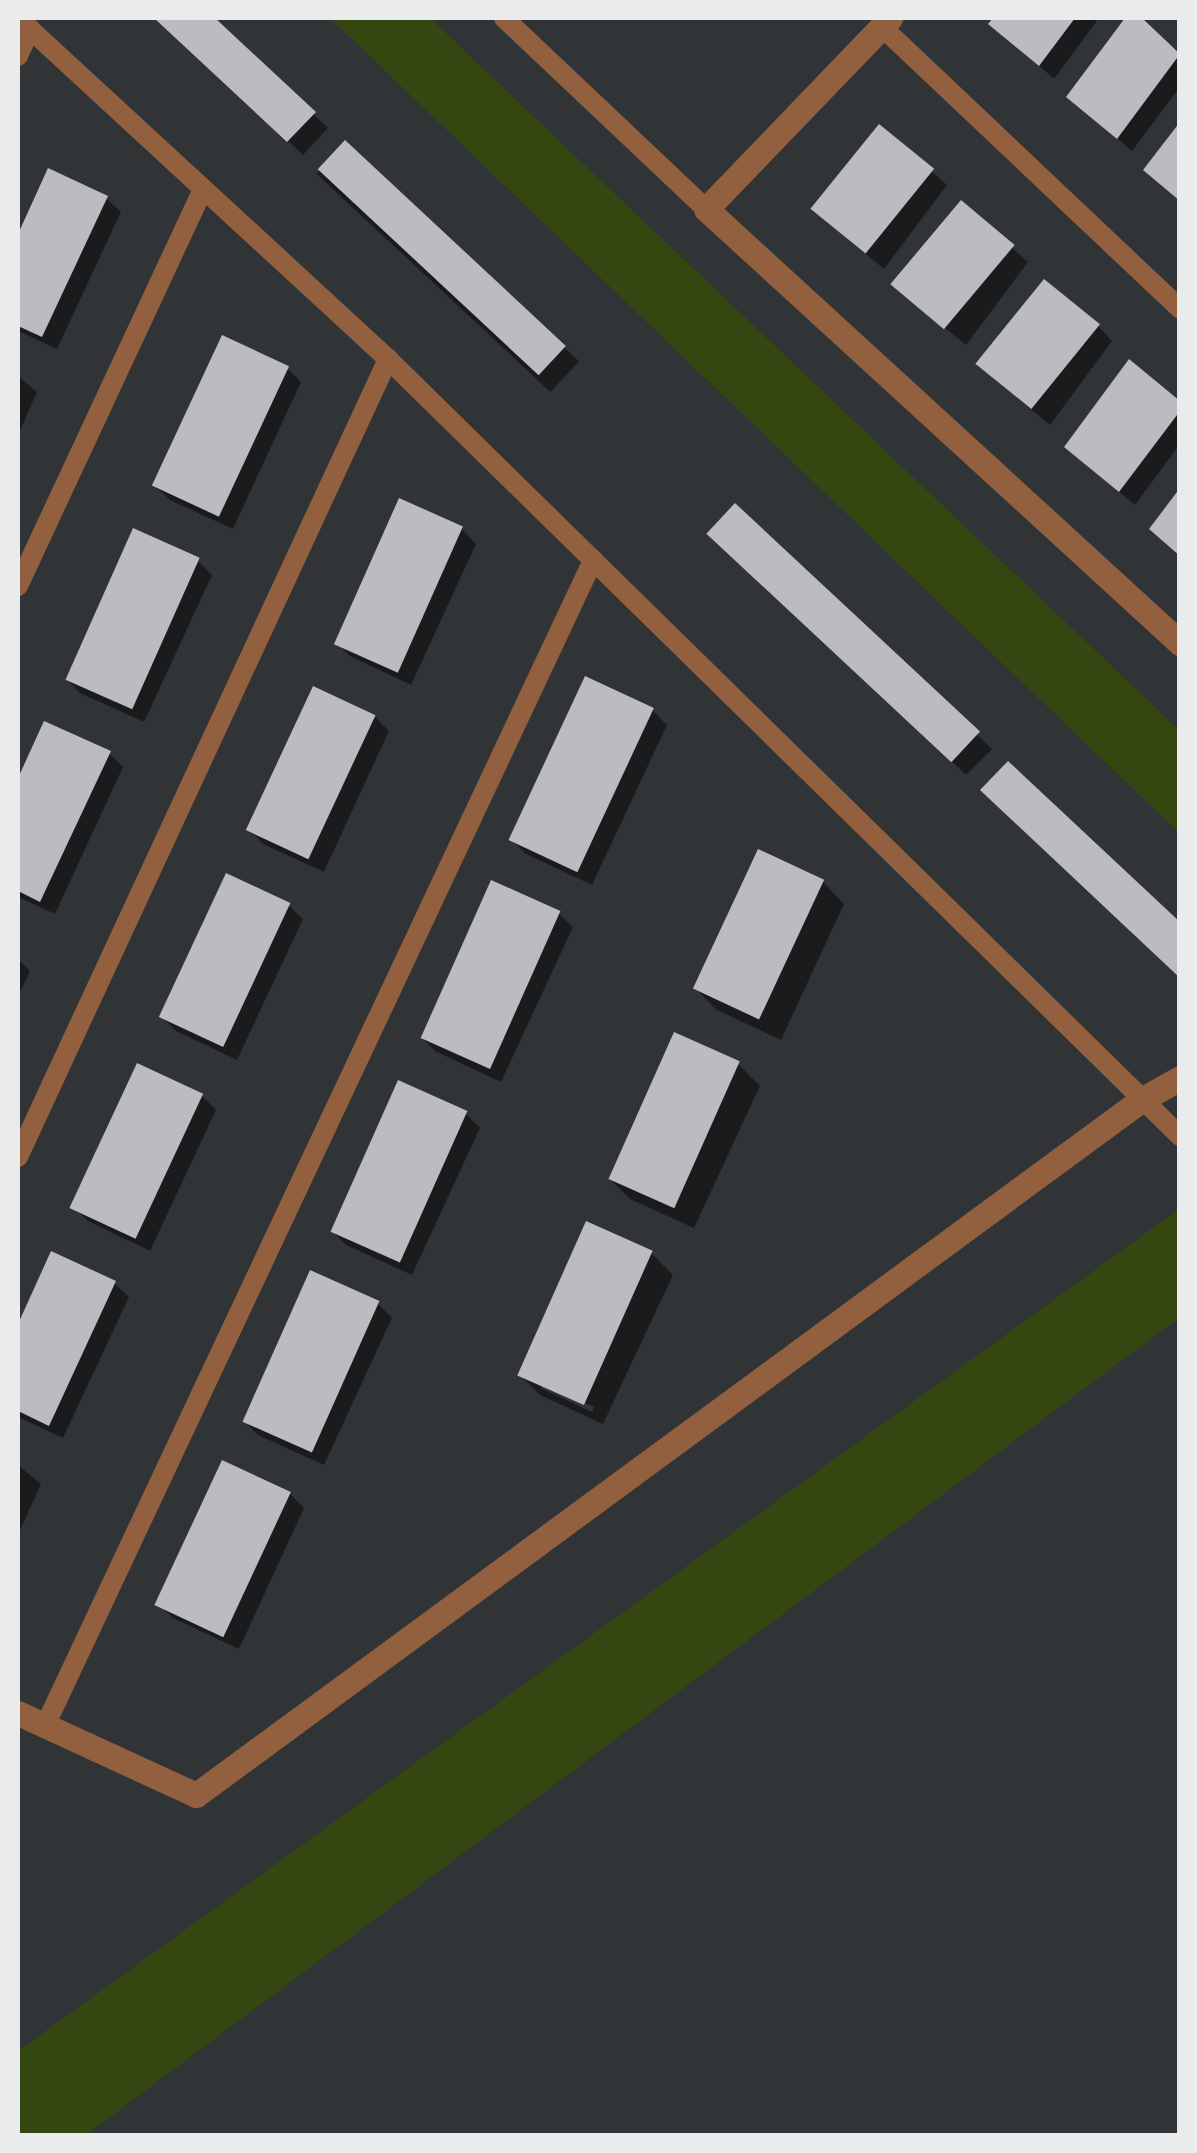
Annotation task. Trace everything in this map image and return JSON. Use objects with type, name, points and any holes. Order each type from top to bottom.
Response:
[{"type":"street","points":[[885,22],[706,209],[1180,642]]},
{"type":"street","points":[[18,1712],[44,1728],[196,1796],[1141,1100],[1180,1078]]},
{"type":"lane","points":[[504,18],[706,209]]},
{"type":"lane","points":[[885,22],[1180,308]]},
{"type":"lane","points":[[18,56],[24,23]]},
{"type":"lane","points":[[24,23],[388,359],[1180,1136]]},
{"type":"lane","points":[[18,586],[203,188]]},
{"type":"lane","points":[[18,1156],[388,359]]},
{"type":"lane","points":[[44,1728],[593,560]]},
{"type":"green space","points":[[330,18],[430,18],[1179,730],[1179,833]]},
{"type":"green space","points":[[1179,1209],[1179,1318],[86,2135],[18,2135],[18,2051]]},
{"type":"building","points":[[154,18],[215,18],[316,112],[287,142]]},
{"type":"building","points":[[993,18],[1075,18],[1039,66],[988,24]]},
{"type":"building","points":[[1125,18],[1142,18],[1180,54],[1117,139],[1066,97]]},
{"type":"building","points":[[1180,122],[1180,201],[1143,170]]},
{"type":"building","points":[[879,124],[934,169],[866,253],[810,209]]},
{"type":"building","points":[[345,140],[566,346],[539,375],[318,169]]},
{"type":"building","points":[[48,168],[108,196],[42,337],[18,326],[18,234]]},
{"type":"building","points":[[961,200],[1015,245],[944,329],[890,284]]},
{"type":"building","points":[[1044,279],[1100,324],[1031,409],[975,364]]},
{"type":"building","points":[[222,335],[289,366],[219,517],[152,485]]},
{"type":"building","points":[[1129,359],[1180,401],[1180,411],[1119,492],[1064,447]]},
{"type":"building","points":[[1180,488],[1180,556],[1149,529]]},
{"type":"building","points":[[399,498],[463,526],[398,673],[334,644]]},
{"type":"building","points":[[735,503],[980,731],[951,762],[706,534]]},
{"type":"building","points":[[133,528],[200,558],[132,709],[65,680]]},
{"type":"building","points":[[585,676],[654,708],[577,872],[509,840]]},
{"type":"building","points":[[313,686],[376,715],[308,859],[246,830]]},
{"type":"building","points":[[44,721],[111,751],[40,902],[18,891],[18,778]]},
{"type":"building","points":[[1008,761],[1180,922],[1180,978],[980,790]]},
{"type":"building","points":[[758,849],[824,880],[759,1019],[693,989]]},
{"type":"building","points":[[226,873],[290,903],[223,1047],[159,1017]]},
{"type":"building","points":[[491,880],[560,911],[490,1069],[421,1038]]},
{"type":"building","points":[[674,1032],[740,1061],[674,1208],[609,1179]]},
{"type":"building","points":[[137,1063],[203,1094],[136,1239],[69,1208]]},
{"type":"building","points":[[398,1080],[467,1111],[400,1263],[330,1232]]},
{"type":"building","points":[[586,1221],[653,1251],[584,1405],[517,1375]]},
{"type":"building","points":[[51,1251],[116,1281],[49,1426],[18,1411],[18,1324]]},
{"type":"building","points":[[310,1270],[379,1301],[312,1453],[242,1422]]},
{"type":"building","points":[[222,1460],[291,1492],[223,1637],[154,1605]]}]
